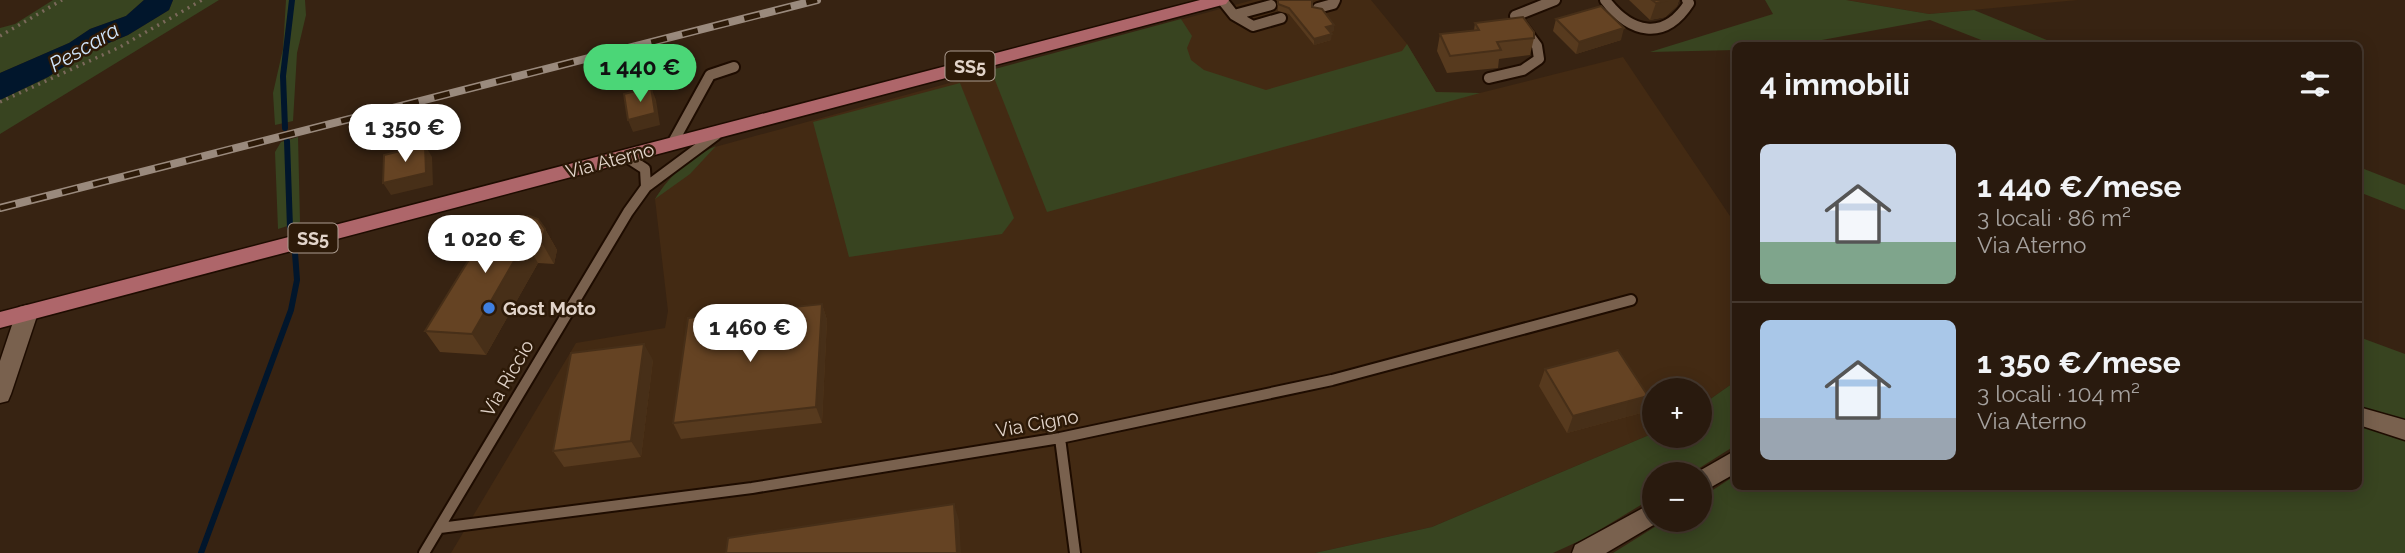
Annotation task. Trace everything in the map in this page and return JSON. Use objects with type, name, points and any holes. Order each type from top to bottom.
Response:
[{"type":"main road","name":"Via Aterno","points":[[0,320],[1221,0]]},
{"type":"main road","points":[[0,394],[27,313]]},
{"type":"main road","points":[[2362,417],[2405,430]]},
{"type":"main road","points":[[1712,476],[1732,463]]},
{"type":"main road","points":[[1584,553],[1642,519]]},
{"type":"lane","points":[[1221,0],[1234,15],[1253,26],[1281,18]]},
{"type":"lane","points":[[1318,8],[1333,4],[1335,0]]},
{"type":"lane","points":[[1489,78],[1534,65],[1539,59],[1537,44],[1516,22],[1515,16],[1555,0]]},
{"type":"lane","points":[[1605,0],[1614,15],[1633,26],[1654,29],[1668,27],[1684,13],[1689,3],[1687,0]]},
{"type":"lane","points":[[1234,15],[1271,5]]},
{"type":"lane","points":[[672,144],[710,75],[734,67]]},
{"type":"lane","name":"Via Riccio","points":[[424,553],[567,312],[646,187],[721,131]]},
{"type":"lane","points":[[625,156],[645,169],[646,187]]},
{"type":"lane","name":"Via Cigno","points":[[440,528],[752,488],[1060,438],[1332,380],[1631,300]]},
{"type":"lane","points":[[1060,438],[1074,553]]},
{"type":"path","points":[[0,36],[62,0]]},
{"type":"path","points":[[0,102],[120,47],[202,0]]},
{"type":"shaded area","points":[[1253,0],[1371,0],[1407,44],[1436,92],[1480,93],[1623,57],[1732,219],[1732,384],[1712,398],[1712,378],[1642,378],[1642,438],[1432,527],[1315,553],[451,553],[576,343],[665,328],[668,311],[655,199],[665,184],[715,147]]},
{"type":"shaded area","points":[[1846,0],[2078,0],[1929,14]]},
{"type":"green space","points":[[53,0],[144,0],[126,16],[90,29],[69,43],[0,73],[0,28],[15,24]]},
{"type":"green space","points":[[173,0],[219,0],[0,134],[0,100],[48,77],[87,52],[128,35],[169,10]]},
{"type":"green space","points":[[286,0],[305,0],[306,15],[297,53],[293,121],[275,125],[273,93],[283,49]]},
{"type":"green space","points":[[1765,0],[1846,0],[1929,14],[1974,10],[2052,42],[1986,42],[1930,20],[1811,42],[1732,42],[1732,50],[1650,52],[1773,14]]},
{"type":"green space","points":[[1181,19],[1192,36],[1187,48],[1191,60],[1204,70],[1266,90],[1402,51],[1407,44],[1436,92],[1480,93],[1047,212],[991,70]]},
{"type":"green space","points":[[960,83],[1014,218],[1002,234],[849,257],[813,122]]},
{"type":"green space","points":[[298,137],[300,222],[278,229],[275,152],[281,142]]},
{"type":"green space","points":[[716,146],[690,174],[655,199],[681,168]]},
{"type":"green space","points":[[2362,168],[2405,185],[2405,210],[2362,193]]},
{"type":"green space","points":[[2362,338],[2405,354],[2405,422],[2362,409]]},
{"type":"green space","points":[[1732,384],[1732,448],[1709,462],[1642,462],[1642,504],[1588,537],[1553,553],[1315,553],[1432,527],[1642,438],[1642,448],[1712,448],[1712,398]]},
{"type":"green space","points":[[2362,426],[2405,439],[2405,553],[1613,553],[1647,532],[1712,532],[1712,491],[1732,478],[1732,490],[2362,490]]},
{"type":"water","name":"Pescara","points":[[144,0],[173,0],[169,10],[128,35],[87,52],[48,77],[0,100],[0,73],[69,43],[90,29],[126,16]]},
{"type":"building","points":[[1278,0],[1312,0],[1312,7],[1322,9],[1334,25],[1326,27],[1332,34],[1314,39],[1289,8],[1278,4]]},
{"type":"building","points":[[1601,6],[1624,28],[1579,42],[1556,19]]},
{"type":"building","points":[[1523,17],[1534,32],[1534,38],[1497,42],[1501,50],[1450,56],[1440,34],[1479,30],[1475,23]]},
{"type":"building","points":[[651,87],[655,113],[628,120],[624,94]]},
{"type":"building","points":[[425,145],[426,173],[383,183],[384,155]]},
{"type":"building","points":[[515,216],[538,219],[545,229],[542,243],[525,242],[472,334],[425,331],[486,232],[496,224]]},
{"type":"building","points":[[822,304],[816,407],[673,423],[688,318]]},
{"type":"building","points":[[644,344],[631,441],[553,451],[571,353]]},
{"type":"building","points":[[1618,350],[1642,387],[1642,398],[1573,416],[1545,369]]},
{"type":"building","points":[[954,504],[957,553],[726,553],[728,538]]},
{"type":"waterway","points":[[285,128],[283,76],[292,0]]},
{"type":"waterway","points":[[287,141],[290,228]]},
{"type":"waterway","points":[[201,553],[291,310],[297,280],[295,253]]},
{"type":"railway","points":[[0,208],[817,0]]},
{"type":"place","name":"Gost Moto","points":[[489,308]]}]
